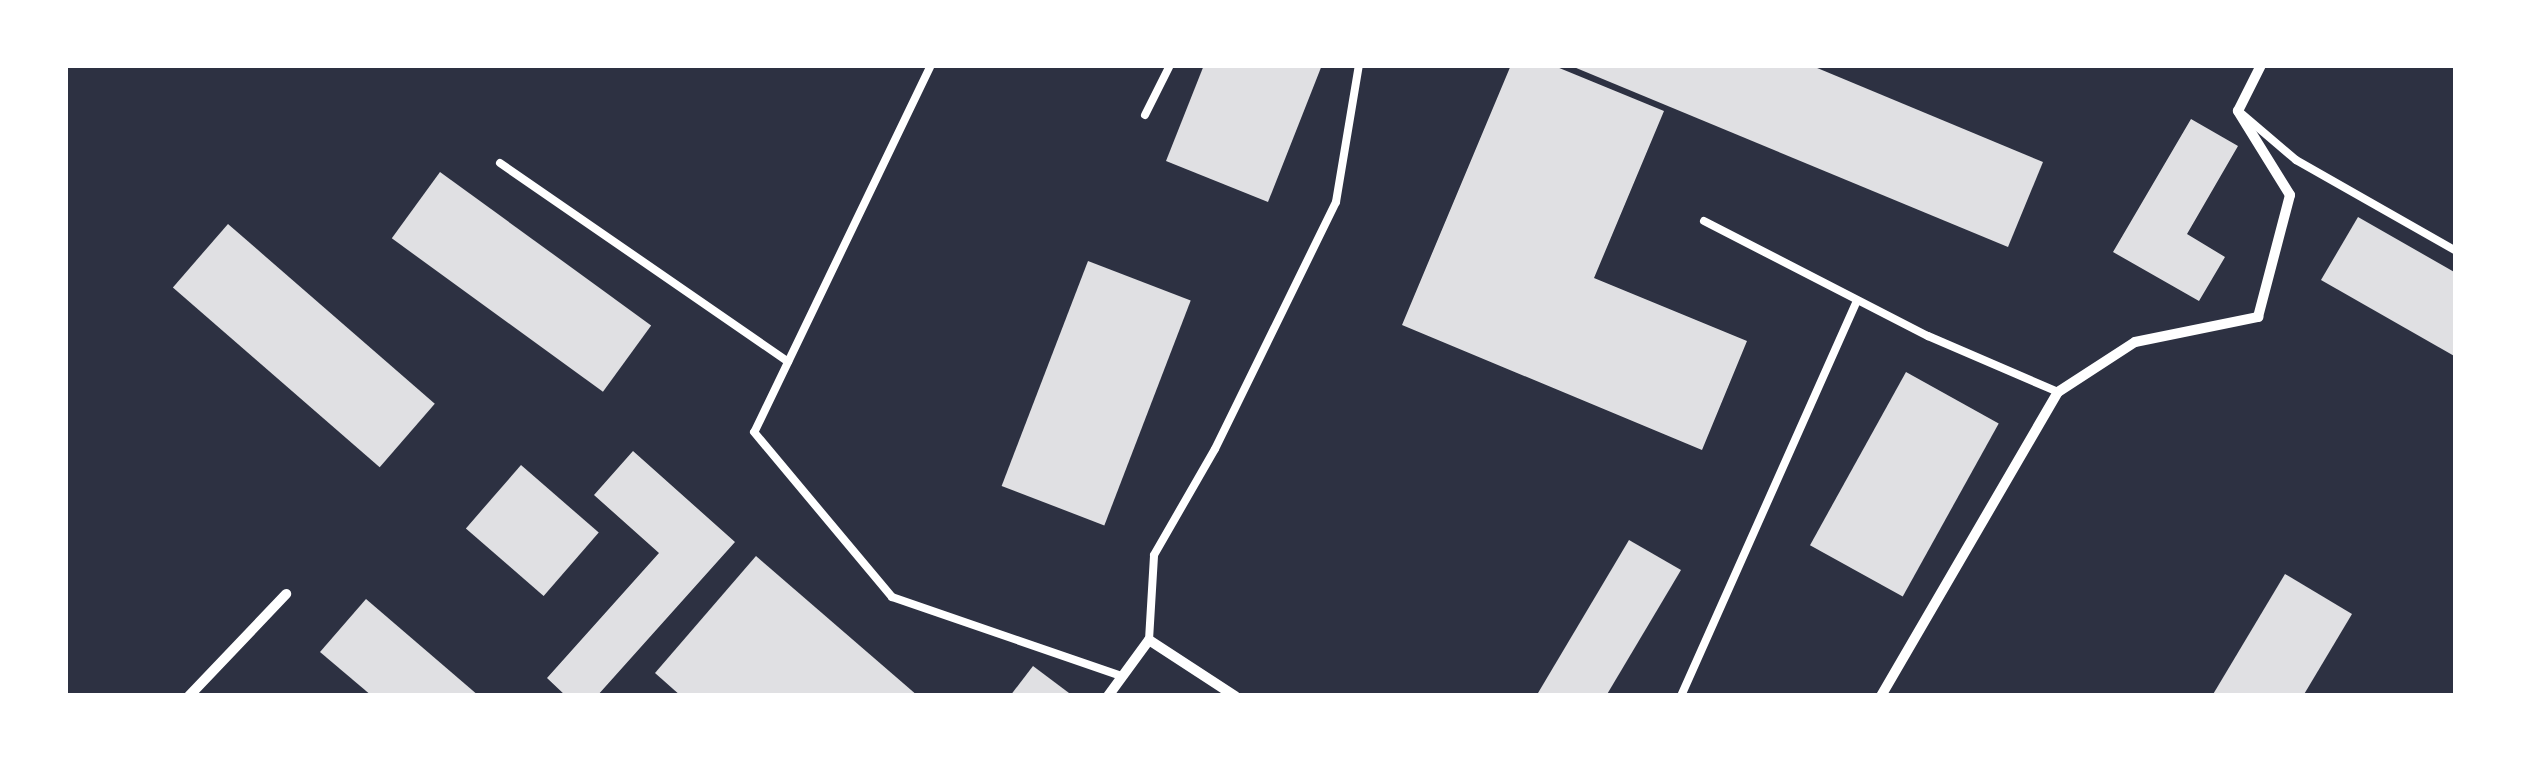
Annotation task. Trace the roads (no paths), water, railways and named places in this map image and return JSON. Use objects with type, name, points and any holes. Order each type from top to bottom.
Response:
[{"type":"street","points":[[1882,696],[2058,392],[2136,342],[2258,318],[2290,195],[2238,111],[2262,65]]},
{"type":"street","points":[[189,696],[286,594]]},
{"type":"street","points":[[1108,696],[1148,640],[1235,696]]},
{"type":"lane","points":[[931,65],[754,432],[892,597],[1122,676]]},
{"type":"lane","points":[[1146,115],[1170,65]]},
{"type":"lane","points":[[1148,640],[1154,555],[1216,448],[1336,202],[1359,65]]},
{"type":"lane","points":[[2238,111],[2296,160],[2456,251]]},
{"type":"lane","points":[[500,162],[788,362]]},
{"type":"lane","points":[[1704,222],[1857,300],[2058,392]]},
{"type":"lane","points":[[1681,696],[1857,300]]}]
